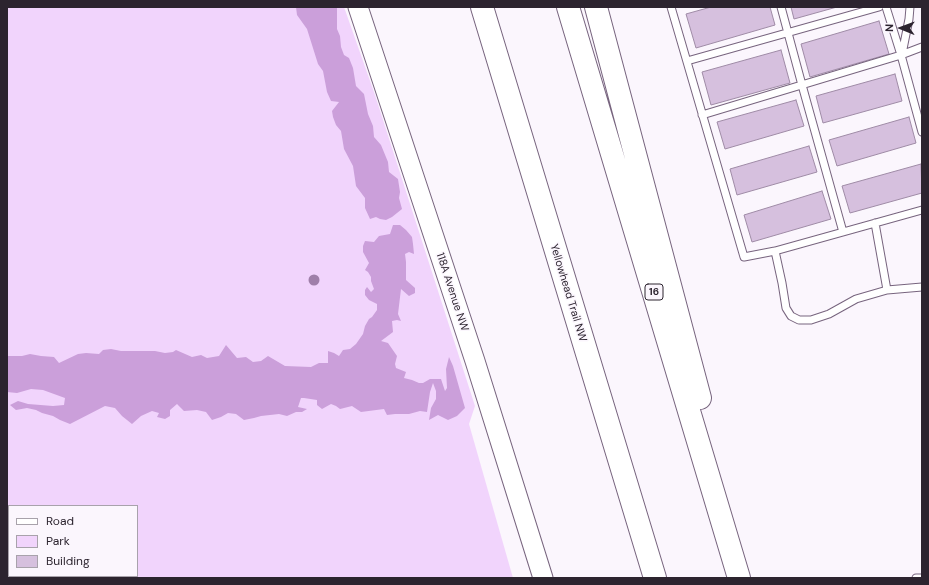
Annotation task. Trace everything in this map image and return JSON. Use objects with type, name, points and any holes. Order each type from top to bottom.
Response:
[{"type":"highway","points":[[472,7],[514,110]]},
{"type":"highway","name":"Yellowhead Trail NW","points":[[482,7],[655,578]]},
{"type":"highway","name":"16","points":[[568,7],[740,578]]},
{"type":"highway","points":[[596,7],[695,378],[740,578]]},
{"type":"street","name":"118A Avenue NW","points":[[358,7],[475,361],[542,578]]},
{"type":"lane","points":[[671,7],[744,257],[775,251],[922,210]]},
{"type":"lane","points":[[781,7],[843,232]]},
{"type":"lane","points":[[687,61],[879,7]]},
{"type":"lane","points":[[886,7],[922,132]]},
{"type":"lane","points":[[901,55],[909,19],[910,7]]},
{"type":"lane","points":[[702,115],[901,55],[922,47]]},
{"type":"lane","points":[[875,223],[888,290]]},
{"type":"lane","points":[[775,251],[786,308],[791,316],[799,320],[811,320],[829,314],[856,299],[888,290],[922,288]]},
{"type":"lane","points":[[916,578],[922,578]]},
{"type":"green space","points":[[7,7],[344,7],[375,95],[475,406],[469,424],[513,578],[7,578]]},
{"type":"shaded area","points":[[296,7],[337,8],[337,29],[340,36],[341,47],[344,55],[349,58],[353,68],[356,86],[364,94],[368,114],[373,126],[374,137],[381,145],[388,162],[389,172],[398,179],[400,192],[399,198],[402,209],[386,220],[376,217],[370,219],[365,208],[365,198],[356,186],[353,166],[344,149],[341,131],[336,125],[333,117],[332,111],[339,102],[331,101],[327,92],[323,71],[318,64],[307,29],[297,15]]},
{"type":"shaded area","points":[[393,225],[400,225],[412,237],[414,254],[409,252],[405,254],[406,280],[415,288],[415,293],[409,296],[401,289],[398,314],[401,321],[392,321],[393,332],[381,341],[388,343],[397,356],[395,364],[396,368],[406,372],[404,378],[419,383],[423,383],[430,379],[441,379],[445,391],[447,388],[446,369],[449,357],[465,408],[457,416],[448,420],[438,415],[429,420],[431,408],[436,399],[436,391],[433,383],[427,412],[420,411],[409,414],[387,415],[384,409],[361,412],[352,406],[340,409],[331,404],[322,409],[317,405],[317,400],[301,398],[298,407],[307,409],[287,416],[279,414],[244,420],[236,414],[228,413],[212,420],[206,412],[197,410],[184,411],[177,404],[170,410],[170,416],[165,419],[157,417],[159,413],[152,411],[141,416],[132,424],[115,408],[105,406],[70,424],[36,410],[27,408],[16,410],[10,405],[18,401],[28,404],[53,406],[64,405],[65,398],[43,390],[31,389],[17,393],[7,392],[7,356],[22,356],[30,354],[54,357],[59,363],[78,354],[99,354],[103,350],[111,349],[121,351],[155,351],[165,353],[176,350],[192,357],[201,355],[207,358],[219,356],[226,345],[237,358],[246,357],[253,362],[261,361],[268,356],[285,366],[311,367],[319,363],[328,363],[328,351],[339,356],[343,350],[350,349],[356,344],[363,334],[369,319],[377,310],[377,304],[369,300],[365,295],[365,290],[367,287],[371,292],[374,289],[371,277],[365,270],[369,263],[363,252],[363,246],[365,241],[374,242],[379,236],[390,234]]},
{"type":"building","points":[[711,7],[770,7],[775,25],[696,48],[686,14]]},
{"type":"building","points":[[791,7],[837,7],[794,19]]},
{"type":"building","points":[[879,21],[889,54],[810,77],[801,44]]},
{"type":"building","points":[[781,50],[790,83],[711,105],[702,72]]},
{"type":"building","points":[[895,74],[902,101],[823,123],[816,96]]},
{"type":"building","points":[[796,100],[804,126],[725,149],[717,122]]},
{"type":"building","points":[[909,117],[916,143],[837,166],[829,140]]},
{"type":"building","points":[[809,146],[817,172],[737,195],[730,169]]},
{"type":"building","points":[[921,164],[922,193],[850,213],[842,186]]},
{"type":"building","points":[[822,191],[831,219],[752,242],[744,215]]}]
